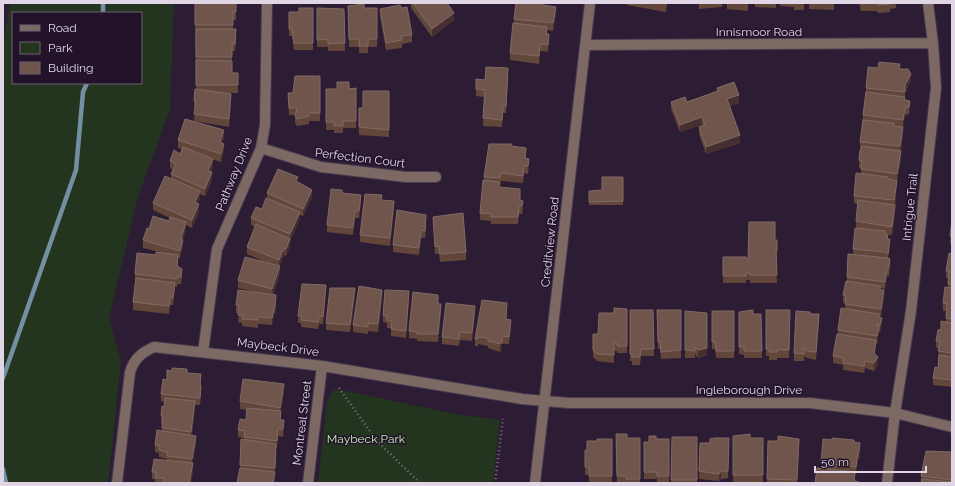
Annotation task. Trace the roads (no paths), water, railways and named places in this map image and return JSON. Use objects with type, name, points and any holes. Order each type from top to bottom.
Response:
[{"type":"street","name":"Pathway Drive","points":[[203,352],[217,248],[261,148],[265,125],[267,97],[267,3]]},
{"type":"street","name":"Creditview Road","points":[[535,483],[590,3]]},
{"type":"street","name":"Intrigue Trail","points":[[887,483],[895,413],[911,311],[936,88],[933,43],[928,3]]},
{"type":"street","name":"Innismoor Road","points":[[585,45],[933,43]]},
{"type":"street","name":"Perfection Court","points":[[261,148],[321,167],[406,177],[436,177]]},
{"type":"street","name":"Maybeck Drive","points":[[117,483],[130,372],[138,356],[154,347],[322,366],[492,395],[544,400]]},
{"type":"street","name":"Montreal Street","points":[[308,483],[322,366]]},
{"type":"street","name":"Ingleborough Drive","points":[[544,400],[569,403],[810,403],[895,413],[952,427]]},
{"type":"waterway","points":[[103,3],[103,12]]},
{"type":"waterway","points":[[3,378],[76,170],[83,92],[87,84]]},
{"type":"waterway","points":[[3,469],[6,483]]},
{"type":"park label","name":"Maybeck Park","points":[[366,439]]}]
